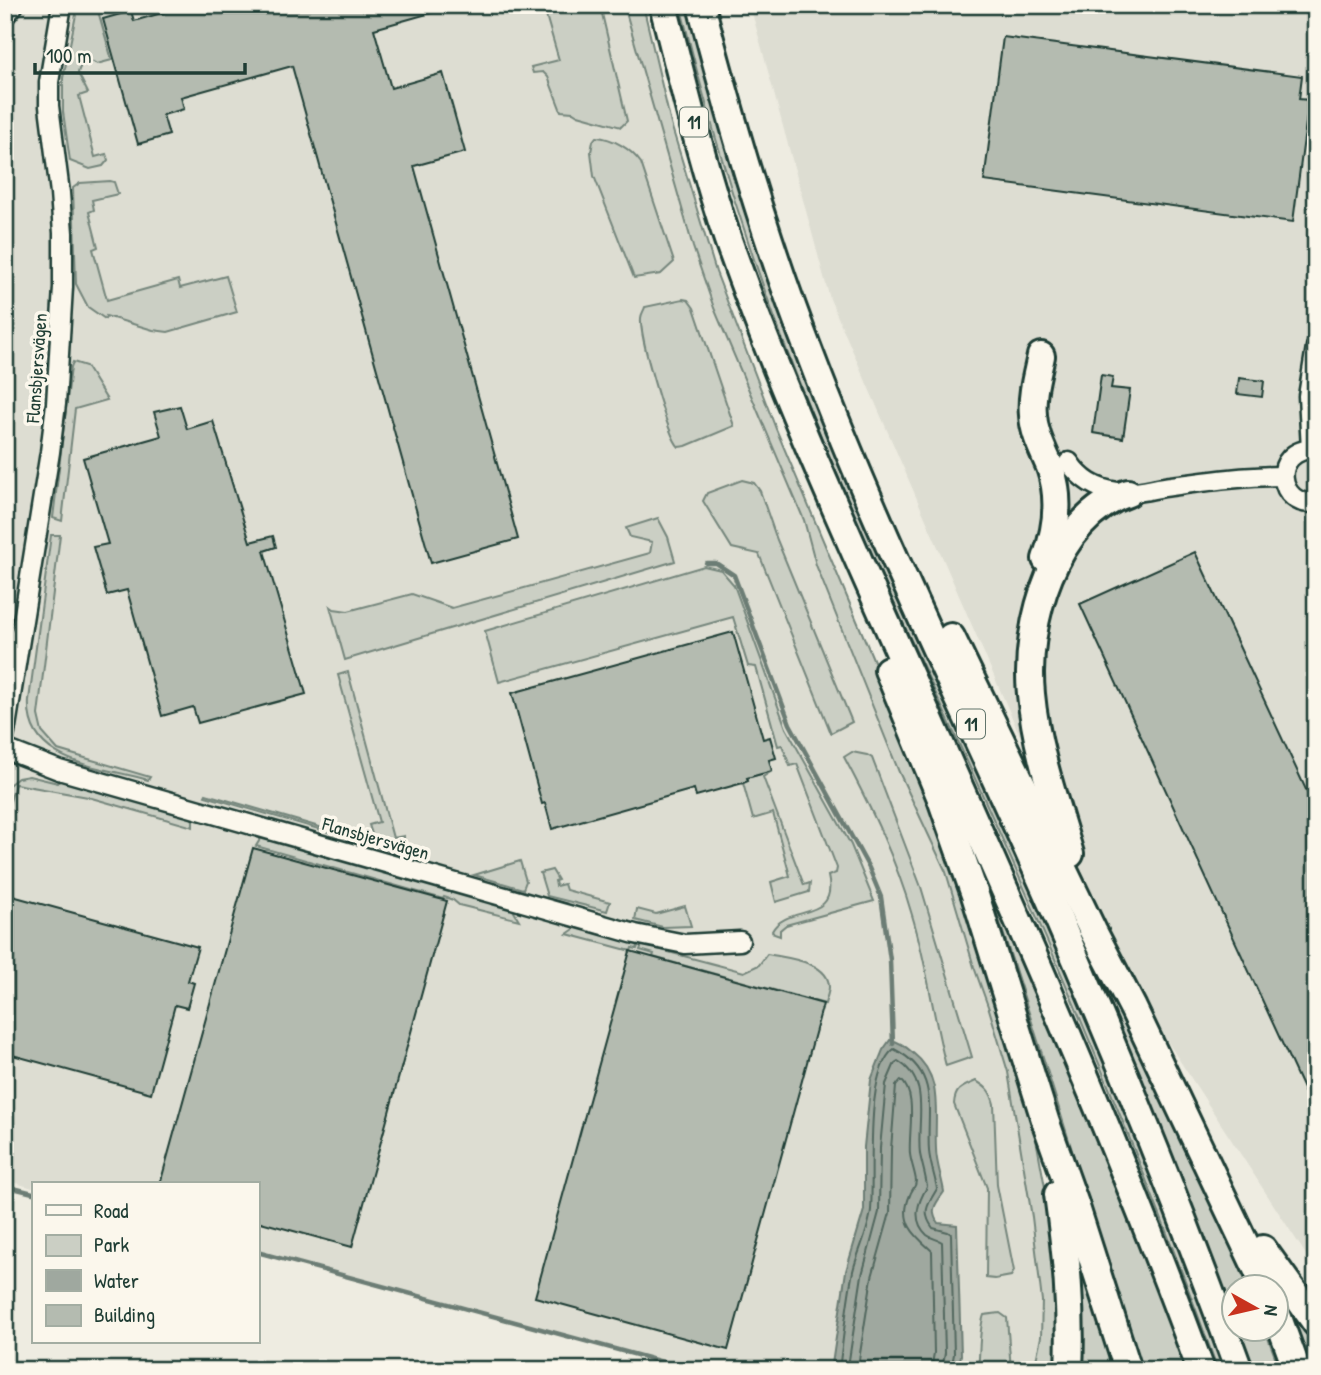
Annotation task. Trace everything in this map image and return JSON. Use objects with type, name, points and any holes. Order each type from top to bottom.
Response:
[{"type":"highway","name":"11","points":[[663,5],[727,237],[783,387],[833,506],[1064,1023],[1138,1204],[1201,1370]]},
{"type":"highway","name":"11","points":[[701,5],[762,222],[838,427],[1062,927],[1170,1187],[1239,1370]]},
{"type":"highway","points":[[719,73],[796,284],[878,489],[1093,931],[1133,1007],[1260,1274]]},
{"type":"highway","points":[[1041,356],[1032,417],[1053,479],[1057,511],[1051,546],[1032,601],[1028,628],[1031,696],[1039,743],[1093,931],[1124,978],[1146,1019],[1249,1226],[1274,1266],[1316,1323]]},
{"type":"highway","points":[[1029,656],[1043,596],[1054,564],[1068,540],[1090,514],[1128,493]]},
{"type":"highway","points":[[833,506],[865,616],[940,796],[975,895],[1046,1123],[1128,1370]]},
{"type":"highway","points":[[1046,1123],[1065,1241],[1071,1336],[1069,1370]]},
{"type":"highway","points":[[1288,1344],[1297,1370]]},
{"type":"street","points":[[5,16],[15,5]]},
{"type":"street","name":"Flansbjersvägen","points":[[5,733],[56,404],[63,287],[63,233],[49,106],[49,82],[62,5]]},
{"type":"street","points":[[1316,347],[1308,396],[1313,449],[1304,449],[1293,455],[1286,462],[1283,476],[1287,490],[1296,498],[1304,502],[1316,502]]},
{"type":"street","points":[[1069,462],[1087,482],[1103,489],[1128,493],[1186,484],[1283,476]]},
{"type":"street","name":"Flansbjersvägen","points":[[5,749],[59,770],[635,934],[685,944],[740,942]]},
{"type":"shaded area","points":[[5,5],[624,5],[693,247],[714,308],[804,520],[816,565],[899,772],[946,872],[989,1009],[1008,1073],[1032,1217],[1042,1301],[1041,1337],[1034,1370],[700,1370],[259,1251],[259,1182],[32,1182],[32,1188],[5,1180]]},
{"type":"shaded area","points":[[750,5],[1316,5],[1316,1270],[1124,975],[830,299]]},
{"type":"green space","points":[[78,5],[115,5],[98,11],[112,60],[97,64],[85,62],[78,73],[88,93],[79,96],[95,157],[106,154],[108,160],[103,166],[90,169],[70,161],[63,112],[63,78]]},
{"type":"green space","points":[[543,5],[600,5],[627,121],[621,127],[573,112],[561,111],[548,77],[543,72],[533,73],[531,67],[559,60]]},
{"type":"green space","points":[[624,5],[643,5],[671,124],[716,272],[776,429],[901,725],[948,846],[1033,1123],[1050,1214],[1056,1272],[1055,1370],[1034,1370],[1041,1337],[1042,1301],[1032,1217],[1008,1072],[946,872],[899,772],[816,565],[804,520],[714,308],[693,247]]},
{"type":"green space","points":[[680,5],[695,5],[739,165],[1220,1334],[1220,1344],[1224,1344],[1235,1370],[1218,1370],[1166,1231],[1055,958],[855,516],[811,412],[738,211],[707,109]]},
{"type":"green space","points":[[596,137],[621,145],[641,163],[674,262],[661,274],[634,278],[594,176],[591,152]]},
{"type":"green space","points":[[114,182],[118,194],[92,200],[94,210],[89,212],[98,247],[93,249],[107,300],[178,280],[180,288],[226,276],[237,312],[168,332],[106,316],[105,319],[88,307],[76,284],[73,188],[80,183]]},
{"type":"green space","points":[[688,300],[694,308],[734,426],[679,447],[668,425],[655,385],[641,318],[645,307]]},
{"type":"green space","points":[[73,362],[86,366],[107,400],[75,409],[62,521],[53,518]]},
{"type":"green space","points":[[742,480],[754,483],[760,491],[777,540],[852,722],[831,733],[759,554],[732,548],[703,501],[707,493]]},
{"type":"green space","points":[[658,518],[668,537],[675,561],[345,660],[330,606],[348,611],[412,594],[452,608],[650,553],[652,542],[630,537],[626,528]]},
{"type":"green space","points":[[51,535],[60,535],[38,715],[42,732],[58,750],[150,777],[148,780],[70,759],[39,738],[31,722],[29,700]]},
{"type":"green space","points":[[704,566],[721,570],[734,585],[786,728],[851,845],[874,901],[786,925],[780,930],[780,936],[772,931],[779,923],[819,907],[826,901],[829,891],[828,876],[836,873],[837,868],[797,764],[790,766],[782,745],[778,746],[756,667],[748,666],[733,617],[499,682],[485,631]]},
{"type":"green space","points":[[348,672],[393,838],[404,836],[404,845],[398,854],[376,846],[369,825],[379,822],[338,675]]},
{"type":"green space","points":[[852,752],[872,758],[921,887],[972,1057],[946,1066],[912,915],[882,834],[844,757]]},
{"type":"green space","points":[[772,771],[763,777],[804,885],[810,883],[809,892],[776,902],[771,882],[790,876],[773,813],[753,819],[743,783],[748,781],[746,775],[750,777]]},
{"type":"green space","points":[[29,776],[58,783],[60,778],[188,814],[193,820],[193,827],[88,797],[15,784],[5,819],[6,787],[18,778]]},
{"type":"green space","points":[[206,794],[340,833],[355,829],[356,840],[205,796]]},
{"type":"green space","points":[[261,838],[507,907],[513,910],[519,920],[256,846]]},
{"type":"green space","points":[[520,861],[526,881],[523,889],[474,875]]},
{"type":"green space","points":[[981,867],[1053,1014],[1192,1370],[1143,1370]]},
{"type":"green space","points":[[552,870],[558,880],[555,881],[556,886],[564,884],[566,890],[610,902],[607,911],[547,896],[540,873]]},
{"type":"green space","points":[[1063,895],[1242,1274],[1220,1274],[1220,1285],[1169,1152]]},
{"type":"green space","points":[[685,906],[691,926],[663,927],[635,920],[637,909],[656,914]]},
{"type":"green space","points":[[577,927],[639,943],[637,949],[632,948],[631,951],[567,934]]},
{"type":"green space","points":[[642,945],[744,972],[759,965],[767,954],[805,962],[822,971],[827,978],[829,989],[825,1004],[653,957],[654,954],[640,950]]},
{"type":"green space","points":[[976,1081],[988,1090],[994,1104],[997,1185],[1014,1271],[1011,1276],[995,1279],[986,1278],[987,1188],[954,1104],[958,1091]]},
{"type":"green space","points":[[1075,1246],[1121,1370],[1082,1370],[1079,1279]]},
{"type":"green space","points":[[1290,1298],[1316,1332],[1316,1370],[1304,1370],[1290,1333]]},
{"type":"green space","points":[[1000,1313],[1007,1318],[1011,1370],[978,1370],[982,1320],[984,1315]]},
{"type":"green space","points":[[1243,1344],[1270,1344],[1280,1370],[1253,1370]]},
{"type":"water","points":[[890,1040],[905,1047],[923,1063],[933,1085],[936,1154],[944,1192],[936,1203],[934,1214],[938,1223],[957,1225],[961,1355],[959,1366],[955,1370],[835,1370],[832,1364],[846,1271],[864,1210],[864,1147],[871,1080]]},
{"type":"building","points":[[189,5],[445,5],[445,9],[374,29],[391,88],[443,73],[465,152],[414,166],[518,539],[431,563],[292,66],[181,97],[184,109],[163,115],[169,135],[138,144],[103,19],[131,11],[134,21]]},
{"type":"building","points":[[1003,37],[1302,76],[1299,99],[1309,100],[1293,222],[984,181]]},
{"type":"building","points":[[1101,375],[1113,377],[1111,388],[1130,390],[1123,438],[1093,433]]},
{"type":"building","points":[[1239,378],[1264,381],[1262,397],[1237,394]]},
{"type":"building","points":[[180,406],[187,429],[213,421],[250,542],[273,536],[276,547],[264,551],[306,694],[198,723],[193,707],[162,716],[127,590],[107,595],[93,547],[108,544],[83,458],[161,436],[154,412]]},
{"type":"building","points":[[1195,552],[1316,811],[1316,1117],[1080,604]]},
{"type":"building","points":[[733,632],[763,739],[770,737],[776,758],[769,760],[772,771],[747,778],[748,781],[743,783],[696,796],[694,789],[552,829],[545,803],[542,804],[512,693]]},
{"type":"building","points":[[253,848],[447,901],[352,1247],[259,1222],[259,1182],[161,1182]]},
{"type":"building","points":[[5,894],[198,947],[188,981],[194,983],[187,1008],[175,1005],[151,1093],[5,1053]]},
{"type":"building","points":[[630,951],[823,1004],[728,1350],[535,1297]]},
{"type":"waterway","points":[[706,563],[716,563],[734,575],[790,724],[869,868],[881,897],[890,960],[893,1044]]},
{"type":"waterway","points":[[5,1186],[32,1193]]},
{"type":"waterway","points":[[259,1253],[692,1370]]}]
